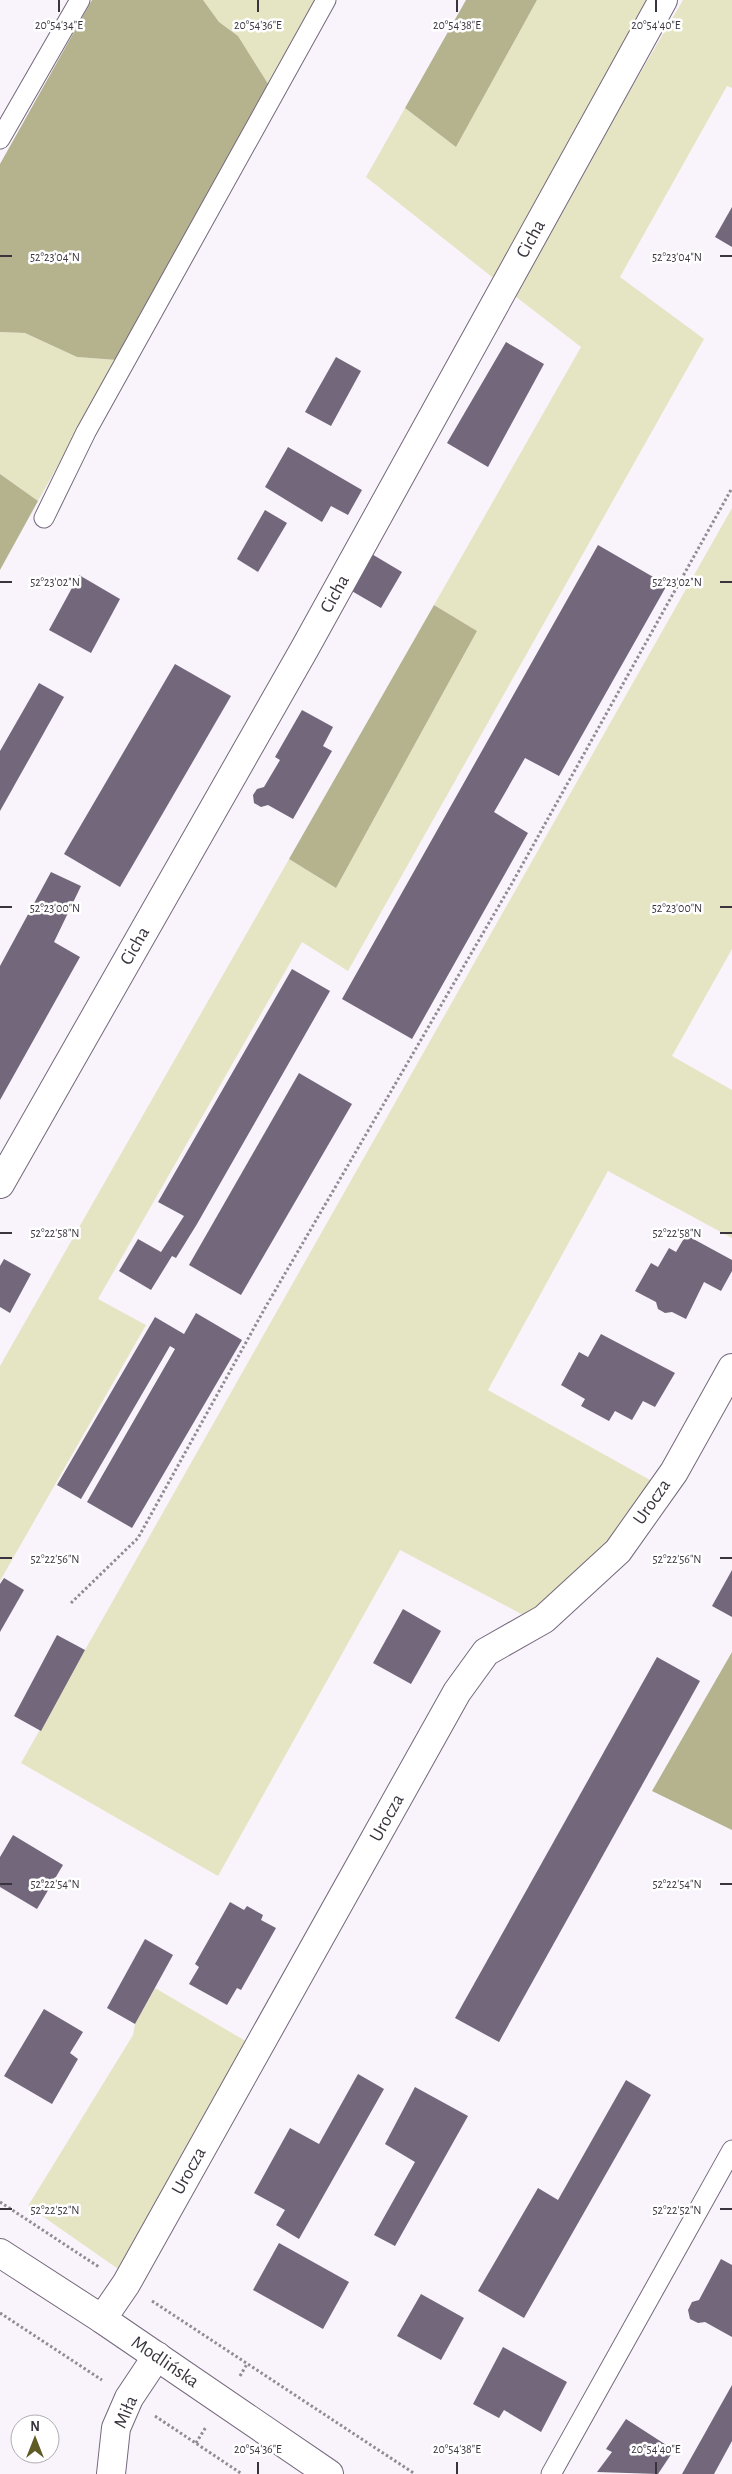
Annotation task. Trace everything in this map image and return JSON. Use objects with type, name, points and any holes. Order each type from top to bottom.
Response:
[{"type":"street","name":"Cicha","points":[[0,1184],[310,640],[663,0]]},
{"type":"street","name":"Urocza","points":[[102,2319],[126,2284],[457,1692],[486,1652],[544,1619],[618,1551],[674,1472],[732,1368]]},
{"type":"street","name":"Modlińska","points":[[0,2253],[102,2319],[329,2474]]},
{"type":"street","name":"Miła","points":[[111,2474],[116,2428],[129,2398],[157,2356]]},
{"type":"lane","points":[[0,140],[80,0]]},
{"type":"lane","points":[[44,518],[86,432],[326,0]]},
{"type":"lane","points":[[551,2474],[732,2150]]},
{"type":"path","points":[[71,1603],[138,1538],[265,1308],[511,885],[732,488]]},
{"type":"path","points":[[0,2202],[415,2474]]},
{"type":"green space","points":[[92,0],[203,0],[219,22],[238,36],[270,87],[117,360],[77,357],[25,333],[0,332],[0,164]]},
{"type":"green space","points":[[203,0],[316,0],[270,87],[238,36],[219,22]]},
{"type":"green space","points":[[466,0],[537,0],[456,147],[405,108]]},
{"type":"green space","points":[[537,0],[652,0],[497,281],[366,177],[405,108],[456,147]]},
{"type":"green space","points":[[683,0],[732,0],[732,88],[727,86],[620,277],[704,339],[348,971],[302,942],[98,1299],[146,1325],[0,1581],[0,1366],[289,859],[336,888],[477,631],[434,605],[581,347],[511,293]]},
{"type":"green space","points":[[0,332],[25,333],[77,357],[117,360],[38,501],[0,474]]},
{"type":"green space","points":[[0,474],[38,501],[0,570]]},
{"type":"green space","points":[[732,508],[732,949],[672,1056],[732,1090],[732,1238],[608,1171],[488,1390],[650,1480],[641,1499],[613,1537],[579,1572],[527,1617],[400,1550],[218,1876],[21,1763]]},
{"type":"green space","points":[[434,605],[477,631],[336,888],[289,859]]},
{"type":"green space","points":[[732,1652],[732,1830],[652,1791]]},
{"type":"green space","points":[[155,1988],[249,2043],[121,2271],[28,2206],[133,2035],[135,2024]]},
{"type":"building","points":[[732,207],[732,247],[715,237]]},
{"type":"building","points":[[506,342],[544,364],[488,467],[447,443]]},
{"type":"building","points":[[336,357],[361,371],[331,426],[305,412]]},
{"type":"building","points":[[288,447],[362,490],[348,515],[331,506],[322,522],[265,487]]},
{"type":"building","points":[[265,510],[287,523],[258,572],[237,559]]},
{"type":"building","points":[[598,545],[667,585],[559,776],[525,758],[494,812],[528,833],[412,1039],[342,999]]},
{"type":"building","points":[[370,553],[402,572],[381,608],[350,590]]},
{"type":"building","points":[[79,575],[120,599],[91,653],[49,630]]},
{"type":"building","points":[[175,664],[231,696],[120,887],[64,854]]},
{"type":"building","points":[[39,683],[64,697],[0,811],[0,751]]},
{"type":"building","points":[[302,710],[333,727],[323,746],[332,751],[293,819],[268,805],[261,807],[254,803],[253,795],[257,789],[264,787],[280,760],[275,757]]},
{"type":"building","points":[[51,872],[81,886],[54,942],[80,957],[0,1100],[0,966]]},
{"type":"building","points":[[292,969],[330,991],[197,1224],[176,1258],[172,1256],[151,1290],[119,1271],[138,1239],[161,1252],[184,1216],[158,1202]]},
{"type":"building","points":[[299,1073],[352,1104],[241,1295],[189,1265]]},
{"type":"building","points":[[686,1235],[732,1260],[732,1271],[721,1291],[704,1282],[686,1319],[672,1312],[665,1313],[658,1309],[656,1302],[635,1291],[651,1263],[658,1267],[669,1248],[676,1252]]},
{"type":"building","points":[[4,1259],[31,1274],[10,1313],[0,1307],[0,1266]]},
{"type":"building","points":[[196,1313],[242,1340],[132,1528],[87,1502],[175,1349],[170,1346],[81,1499],[57,1485],[155,1317],[184,1334]]},
{"type":"building","points":[[601,1334],[675,1373],[655,1407],[643,1401],[632,1420],[615,1411],[609,1421],[581,1406],[585,1399],[561,1385],[579,1352],[588,1357]]},
{"type":"building","points":[[732,1570],[732,1617],[712,1606]]},
{"type":"building","points":[[4,1578],[24,1590],[0,1632],[0,1584]]},
{"type":"building","points":[[403,1609],[441,1631],[411,1684],[373,1663]]},
{"type":"building","points":[[57,1635],[85,1650],[41,1731],[14,1716]]},
{"type":"building","points":[[657,1657],[700,1681],[499,2042],[455,2018]]},
{"type":"building","points":[[13,1835],[63,1865],[37,1909],[0,1887],[0,1857]]},
{"type":"building","points":[[230,1902],[244,1910],[247,1906],[263,1915],[261,1920],[276,1928],[241,1990],[237,1988],[227,2005],[189,1984],[199,1967],[195,1964]]},
{"type":"building","points":[[145,1939],[173,1955],[135,2024],[107,2008]]},
{"type":"building","points":[[44,2009],[83,2032],[70,2053],[78,2059],[52,2104],[4,2076]]},
{"type":"building","points":[[358,2074],[384,2089],[299,2239],[276,2225],[285,2210],[254,2193],[290,2128],[319,2144]]},
{"type":"building","points":[[626,2080],[651,2095],[524,2318],[478,2291],[538,2188],[558,2200]]},
{"type":"building","points":[[415,2087],[468,2116],[395,2246],[374,2235],[415,2162],[385,2144]]},
{"type":"building","points":[[279,2243],[349,2282],[323,2329],[253,2290]]},
{"type":"building","points":[[721,2259],[732,2265],[732,2337],[705,2322],[698,2323],[690,2319],[688,2310],[692,2302],[699,2300]]},
{"type":"building","points":[[421,2294],[464,2318],[441,2360],[397,2336]]},
{"type":"building","points":[[503,2347],[567,2382],[541,2432],[504,2410],[499,2418],[473,2404]]},
{"type":"building","points":[[732,2385],[732,2441],[714,2474],[682,2474]]},
{"type":"building","points":[[626,2419],[674,2450],[658,2474],[597,2472],[612,2452],[606,2449]]}]
